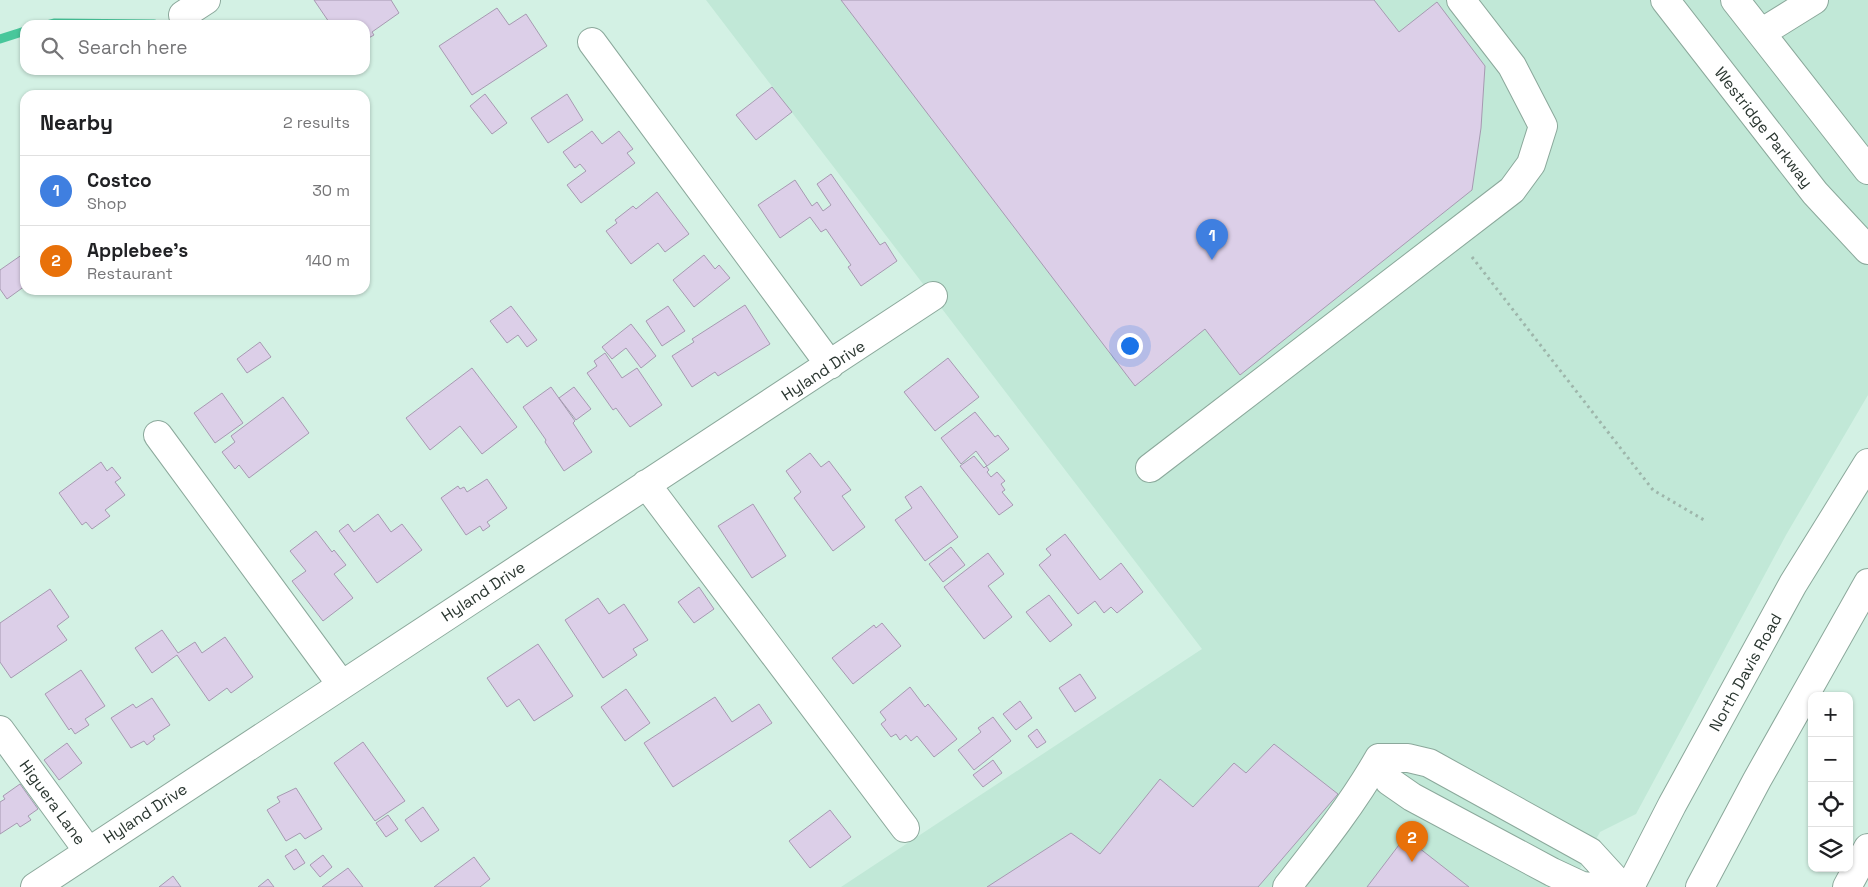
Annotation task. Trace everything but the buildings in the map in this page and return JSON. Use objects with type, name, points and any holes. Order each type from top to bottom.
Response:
[{"type":"main road","points":[[184,15],[206,0]]},
{"type":"main road","points":[[1150,468],[1512,190],[1531,164],[1543,126],[1512,66],[1461,0]]},
{"type":"main road","name":"Westridge Parkway","points":[[1665,0],[1815,193],[1868,250]]},
{"type":"main road","points":[[1735,0],[1868,170]]},
{"type":"main road","points":[[1761,33],[1814,0]]},
{"type":"main road","points":[[592,42],[830,365]]},
{"type":"main road","name":"Hyland Drive","points":[[34,887],[933,296]]},
{"type":"main road","points":[[158,436],[341,684]]},
{"type":"main road","name":"North Davis Road","points":[[1630,887],[1672,805],[1793,584],[1868,463]]},
{"type":"main road","points":[[646,484],[905,828]]},
{"type":"main road","points":[[1700,887],[1743,805],[1868,583]]},
{"type":"main road","name":"Higuera Lane","points":[[0,730],[88,851]]},
{"type":"main road","points":[[1287,887],[1331,833],[1359,794],[1379,758]]},
{"type":"main road","points":[[1379,758],[1389,781],[1412,797],[1552,872],[1582,886],[1591,887]]},
{"type":"main road","points":[[1379,758],[1408,758],[1429,762],[1590,852],[1622,887]]},
{"type":"main road","points":[[1847,887],[1868,848]]},
{"type":"path","points":[[1454,234],[1653,490],[1704,520]]},
{"type":"shaded area","points":[[706,0],[1868,0],[1868,395],[1786,535],[1636,814],[1600,832],[1570,887],[841,887],[1202,649]]},
{"type":"waterway","points":[[0,39],[20,33]]},
{"type":"place","name":"Costco","points":[[1212,260]]},
{"type":"place","name":"Applebee's","points":[[1412,862]]}]
